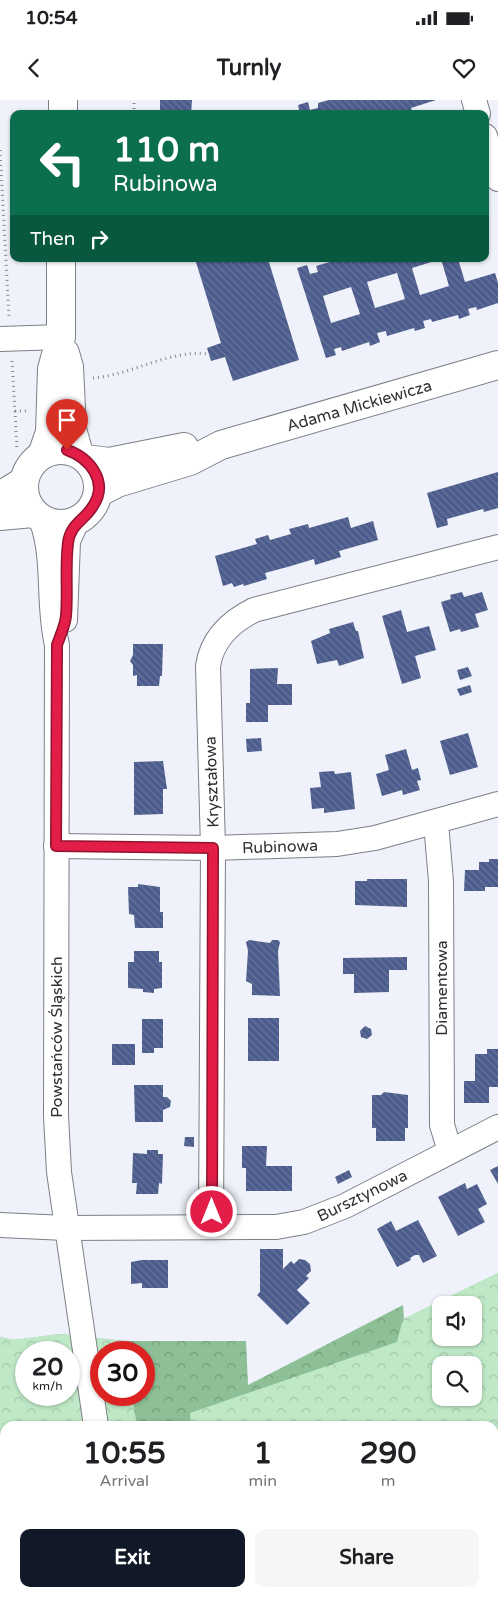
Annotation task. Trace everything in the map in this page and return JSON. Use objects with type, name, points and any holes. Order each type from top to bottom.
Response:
[{"type":"street","points":[[489,150],[498,180]]},
{"type":"street","points":[[0,496],[28,464],[50,432],[52,368],[60,337],[61,262]]},
{"type":"street","points":[[5,339],[60,337]]},
{"type":"street","points":[[0,516],[37,516],[59,525],[77,521],[87,515],[94,505],[98,493],[98,481],[94,469],[83,457],[72,429],[70,367],[60,337]]},
{"type":"street","name":"Adama Mickiewicza","points":[[98,493],[117,483],[190,461],[220,445],[498,365]]},
{"type":"street","name":"Adama Mickiewicza","points":[[83,457],[109,462],[182,447],[220,445]]},
{"type":"street","points":[[28,464],[54,450],[67,450],[83,457]]},
{"type":"street","points":[[28,464],[25,498],[37,516]]},
{"type":"street","name":"Powstańców Śląskich","points":[[37,516],[47,534],[52,624],[57,645],[56,1116],[58,1172],[95,1421]]},
{"type":"street","name":"Powstańców Śląskich","points":[[57,645],[66,618],[68,541],[77,521]]},
{"type":"street","name":"Kryształowa","points":[[212,1226],[213,848],[208,666],[210,654],[226,630],[238,618],[254,610],[498,548]]},
{"type":"street","name":"Rubinowa","points":[[56,846],[213,848],[337,844],[375,838],[436,823],[498,804]]},
{"type":"street","name":"Diamentowa","points":[[436,823],[441,881],[442,1125],[450,1152]]},
{"type":"street","name":"Bursztynowa","points":[[0,1226],[66,1228],[276,1227],[320,1217],[498,1127]]},
{"type":"path","points":[[0,150],[5,339],[15,411],[28,464]]},
{"type":"path","points":[[70,379],[111,377],[192,352],[209,354]]},
{"type":"path","points":[[15,411],[30,411]]},
{"type":"green space","points":[[498,1273],[498,1421],[5,1421],[0,1337],[14,1340],[60,1334],[124,1341],[90,1341],[90,1406],[155,1406],[155,1341],[246,1341],[248,1385],[403,1305],[404,1319],[432,1305],[432,1346],[482,1346],[482,1296],[451,1296]]},
{"type":"green space","points":[[498,1273],[498,1421],[191,1421],[190,1413],[397,1342],[403,1319],[432,1305],[432,1346],[482,1346],[482,1296],[450,1296]]},
{"type":"green space","points":[[60,1334],[124,1341],[90,1341],[90,1406],[134,1406],[136,1421],[0,1421],[0,1337],[14,1340]]},
{"type":"building","points":[[160,100],[192,100],[191,110],[160,110]]},
{"type":"building","points":[[329,100],[436,100],[411,108],[412,110],[310,110],[318,108],[318,103]]},
{"type":"building","points":[[308,102],[310,110],[299,110],[298,105]]},
{"type":"building","points":[[196,262],[269,262],[299,360],[233,381],[225,357],[211,361],[207,348],[221,343]]},
{"type":"building","points":[[330,262],[431,262],[412,268],[420,295],[449,286],[442,262],[459,262],[465,282],[495,273],[498,283],[498,303],[477,310],[476,307],[468,309],[470,315],[459,319],[458,315],[432,322],[431,319],[423,321],[425,328],[415,331],[414,328],[387,336],[386,331],[377,333],[380,342],[370,346],[369,342],[342,351],[341,347],[334,349],[336,355],[326,358],[297,268],[307,265],[310,274],[318,272],[316,266]],"holes":[[[397,273],[405,299],[375,308],[367,282]],[[351,287],[360,314],[331,323],[323,296]]]},
{"type":"building","points":[[498,472],[498,508],[484,512],[483,509],[447,519],[448,525],[437,528],[427,493]]},
{"type":"building","points":[[348,517],[351,528],[373,521],[378,540],[339,551],[341,557],[315,565],[314,559],[265,573],[267,579],[244,586],[243,584],[234,587],[232,583],[223,586],[215,556],[257,544],[255,539],[268,535],[270,540],[291,534],[289,529],[308,524],[309,528]]},
{"type":"building","points":[[462,592],[464,597],[482,592],[488,610],[475,614],[479,627],[461,632],[460,629],[450,632],[441,602],[451,599],[450,595]]},
{"type":"building","points":[[401,610],[407,632],[429,626],[436,650],[415,656],[421,678],[402,684],[382,616]]},
{"type":"building","points":[[353,622],[356,631],[358,631],[364,658],[339,666],[337,660],[317,664],[311,641],[330,633],[329,629]]},
{"type":"building","points":[[133,644],[163,644],[162,676],[160,676],[159,686],[137,686],[137,675],[133,676],[133,665],[130,661],[133,655]]},
{"type":"building","points":[[468,667],[472,676],[460,680],[457,670]]},
{"type":"building","points":[[278,668],[277,684],[292,684],[292,705],[268,705],[268,722],[246,722],[246,703],[250,703],[250,669]]},
{"type":"building","points":[[470,685],[472,692],[460,696],[457,689]]},
{"type":"building","points":[[468,733],[478,767],[450,775],[440,741]]},
{"type":"building","points":[[261,738],[262,751],[247,752],[246,739]]},
{"type":"building","points":[[406,749],[412,770],[418,768],[421,780],[417,781],[420,790],[403,795],[402,790],[382,796],[376,774],[389,770],[385,755]]},
{"type":"building","points":[[163,761],[167,789],[163,789],[163,814],[134,815],[134,762]]},
{"type":"building","points":[[334,771],[335,774],[351,772],[355,809],[324,813],[324,808],[312,809],[310,788],[321,787],[319,772]]},
{"type":"building","points":[[489,859],[498,859],[498,887],[485,887],[485,891],[464,891],[465,870],[479,870],[479,862],[489,862]]},
{"type":"building","points":[[367,879],[407,879],[407,907],[355,905],[355,881],[367,881]]},
{"type":"building","points":[[138,884],[160,887],[160,912],[163,912],[163,928],[135,928],[134,915],[129,914],[128,887],[138,887]]},
{"type":"building","points":[[249,940],[270,943],[272,940],[278,940],[280,942],[278,951],[280,996],[252,995],[252,984],[246,981],[248,951],[246,942]]},
{"type":"building","points":[[134,951],[159,951],[159,962],[162,962],[162,988],[154,989],[154,993],[143,992],[143,989],[128,988],[128,962],[134,962]]},
{"type":"building","points":[[407,957],[407,970],[389,970],[389,992],[354,993],[354,974],[343,974],[343,958]]},
{"type":"building","points":[[248,1018],[279,1018],[279,1061],[248,1061]]},
{"type":"building","points":[[142,1019],[163,1019],[163,1048],[154,1048],[154,1053],[142,1053]]},
{"type":"building","points":[[365,1026],[371,1029],[372,1035],[367,1039],[361,1037],[360,1031]]},
{"type":"building","points":[[112,1044],[135,1044],[135,1065],[112,1065]]},
{"type":"building","points":[[487,1049],[498,1049],[498,1087],[489,1087],[489,1103],[464,1103],[464,1081],[475,1081],[475,1054],[487,1054]]},
{"type":"building","points":[[134,1085],[163,1085],[163,1097],[167,1097],[171,1101],[170,1107],[163,1110],[163,1122],[135,1122]]},
{"type":"building","points":[[384,1092],[408,1095],[408,1128],[405,1128],[405,1141],[376,1141],[376,1128],[372,1128],[372,1095],[381,1095]]},
{"type":"building","points":[[185,1137],[194,1137],[194,1147],[184,1146]]},
{"type":"building","points":[[242,1146],[267,1146],[266,1166],[292,1166],[292,1191],[246,1191],[246,1168],[242,1168]]},
{"type":"building","points":[[147,1150],[158,1150],[158,1154],[163,1154],[162,1184],[159,1183],[158,1194],[136,1194],[137,1183],[132,1183],[133,1153],[147,1154]]},
{"type":"building","points":[[498,1166],[498,1184],[490,1170]]},
{"type":"building","points":[[349,1170],[352,1177],[338,1184],[335,1177]]},
{"type":"building","points":[[465,1183],[467,1189],[477,1184],[487,1204],[478,1209],[485,1222],[458,1236],[438,1197]]},
{"type":"building","points":[[418,1220],[437,1256],[423,1263],[419,1255],[415,1255],[410,1258],[411,1260],[397,1267],[377,1229],[391,1221],[396,1231]]},
{"type":"building","points":[[260,1249],[283,1249],[283,1269],[291,1261],[294,1264],[299,1259],[305,1260],[310,1264],[311,1271],[306,1276],[309,1278],[297,1290],[310,1303],[287,1325],[257,1295],[260,1292]]},
{"type":"building","points":[[168,1260],[168,1288],[142,1288],[142,1283],[131,1284],[131,1262]]},
{"type":"route","points":[[67,450],[80,454],[94,469],[98,481],[98,493],[94,505],[87,515],[77,521],[68,541],[66,618],[57,645],[56,846],[94,848],[213,848],[212,1212]]}]
